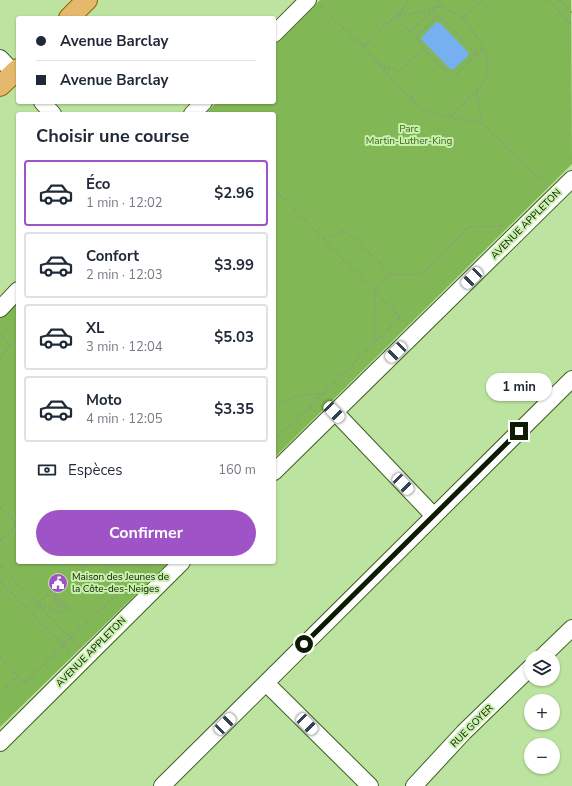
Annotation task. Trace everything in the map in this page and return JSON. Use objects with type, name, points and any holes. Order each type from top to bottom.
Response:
[{"type":"main road","points":[[71,16],[87,0]]},
{"type":"street","points":[[276,32],[308,0]]},
{"type":"street","points":[[0,58],[12,76]]},
{"type":"street","points":[[44,104],[51,112]]},
{"type":"street","points":[[194,112],[202,104]]},
{"type":"street","name":"AVENUE APPLETON","points":[[276,470],[572,179]]},
{"type":"street","points":[[0,309],[16,292]]},
{"type":"street","points":[[162,786],[572,379]]},
{"type":"street","points":[[334,412],[434,516]]},
{"type":"street","name":"AVENUE APPLETON","points":[[0,743],[180,564]]},
{"type":"street","points":[[549,650],[572,628]]},
{"type":"street","name":"RUE GOYER","points":[[414,786],[464,732],[524,674]]},
{"type":"street","points":[[266,683],[370,786]]},
{"type":"path","points":[[363,46],[404,8],[407,0]]},
{"type":"path","points":[[438,0],[439,6]]},
{"type":"path","points":[[463,18],[482,0]]},
{"type":"path","points":[[548,0],[572,25]]},
{"type":"path","points":[[559,0],[572,13]]},
{"type":"path","points":[[398,14],[405,15],[439,6],[463,18],[483,48],[487,58],[488,72],[483,83],[450,117]]},
{"type":"path","points":[[410,32],[439,6]]},
{"type":"path","points":[[325,12],[363,46],[379,63],[386,74],[426,111],[482,124],[530,170],[550,186]]},
{"type":"path","points":[[398,14],[399,21],[416,37],[423,48],[453,78],[483,48]]},
{"type":"path","points":[[416,37],[438,15],[476,54]]},
{"type":"path","points":[[379,63],[399,71],[423,48]]},
{"type":"path","points":[[411,98],[420,90]]},
{"type":"path","points":[[476,91],[482,124]]},
{"type":"path","points":[[276,191],[416,333]]},
{"type":"path","points":[[276,196],[281,196]]},
{"type":"path","points":[[323,239],[346,230],[391,274],[420,275],[469,227],[509,226]]},
{"type":"path","points":[[374,343],[375,292],[391,274]]},
{"type":"path","points":[[276,438],[323,394],[400,317]]},
{"type":"path","points":[[0,334],[10,346]]},
{"type":"path","points":[[0,359],[16,340]]},
{"type":"path","points":[[276,402],[308,394],[323,394]]},
{"type":"path","points":[[309,407],[318,414]]},
{"type":"path","points":[[0,507],[16,521]]},
{"type":"path","points":[[0,541],[16,525]]},
{"type":"path","points":[[82,569],[86,564]]},
{"type":"path","points":[[108,564],[108,580],[116,588],[122,589],[131,599]]},
{"type":"path","points":[[0,658],[25,683],[70,638],[149,564]]},
{"type":"path","points":[[0,566],[70,638],[80,646]]},
{"type":"path","points":[[0,581],[72,654]]},
{"type":"path","points":[[52,590],[68,607],[67,609],[55,598],[53,599],[64,611],[62,613],[38,604],[52,590]]},
{"type":"path","points":[[0,693],[18,676]]},
{"type":"green space","name":"Parc Martin-Luther-King","points":[[320,0],[571,0],[572,164],[276,456],[276,112],[207,112],[215,104],[276,104],[276,43]]},
{"type":"green space","points":[[16,300],[16,564],[167,564],[0,727],[0,316]]},
{"type":"water","points":[[436,22],[440,23],[468,52],[468,56],[454,69],[450,69],[421,39]]},
{"type":"place","name":"Maison des Jeunes de la Côte-des-Neiges","points":[[58,583]]},
{"type":"route","points":[[304,644],[519,431]]}]
